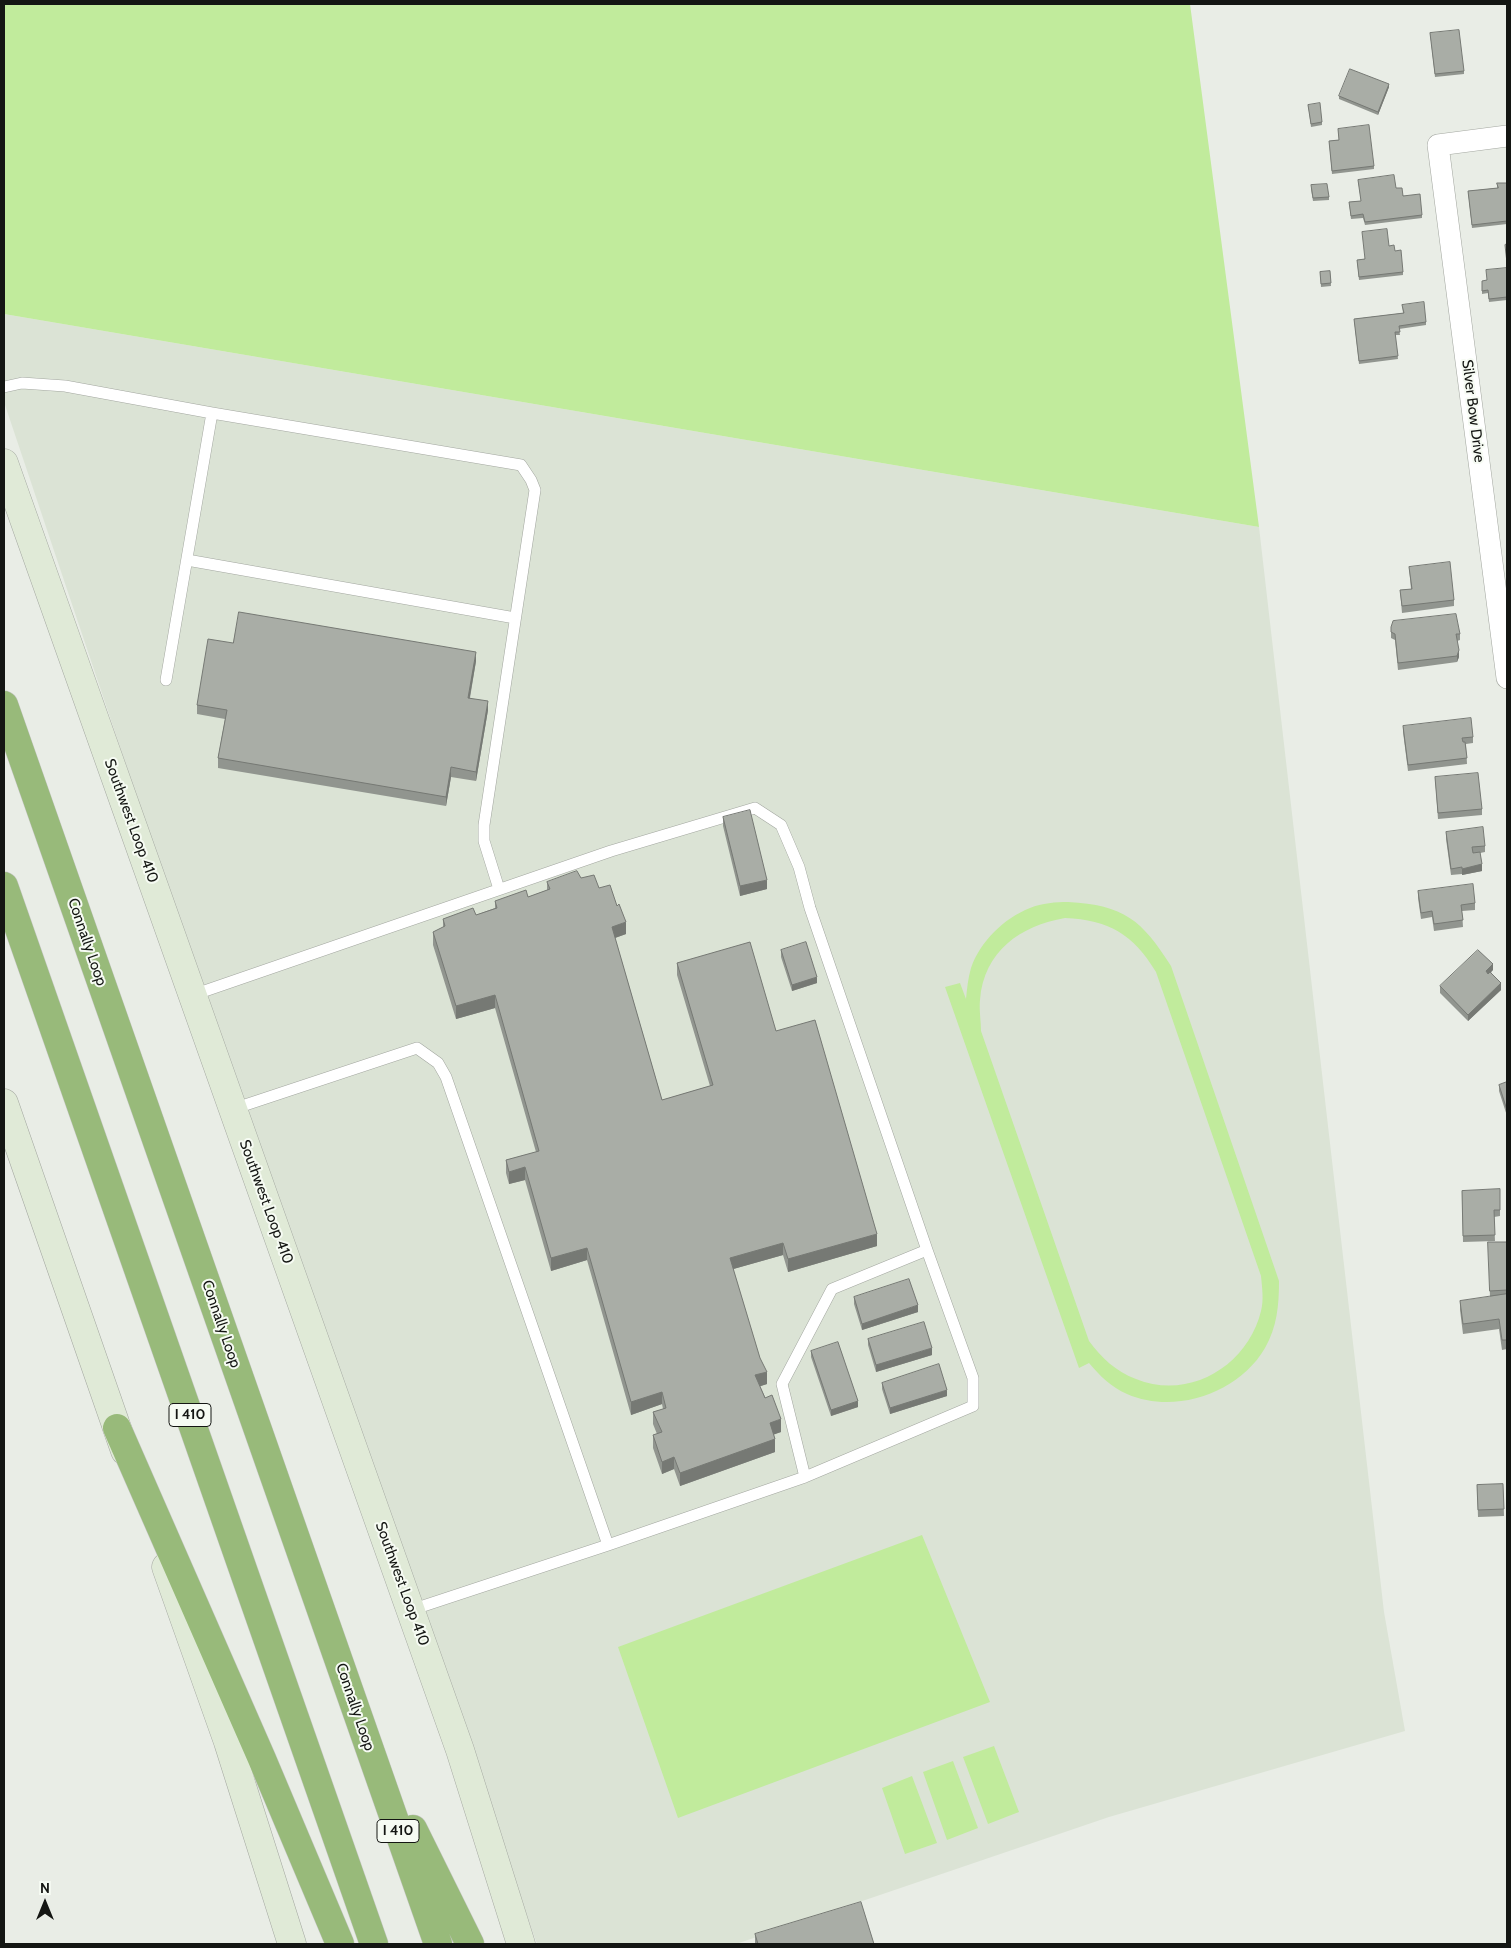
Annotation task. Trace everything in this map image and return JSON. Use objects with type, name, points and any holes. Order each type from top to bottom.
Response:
[{"type":"highway","name":"Connally Loop","points":[[4,704],[438,1944]]},
{"type":"highway","name":"I 410","points":[[4,886],[374,1944]]},
{"type":"highway","points":[[117,1428],[262,1759],[340,1944]]},
{"type":"highway","points":[[358,1718],[470,1944]]},
{"type":"main road","name":"Southwest Loop 410","points":[[4,463],[193,995],[408,1612],[460,1750],[520,1944]]},
{"type":"main road","points":[[4,1103],[228,1742],[292,1944]]},
{"type":"street","name":"Silver Bow Drive","points":[[1507,136],[1438,145],[1507,678]]},
{"type":"lane","points":[[4,387],[22,383],[65,386],[212,413],[521,465],[531,480],[534,490],[484,825],[484,841],[500,889]]},
{"type":"lane","points":[[166,680],[212,413]]},
{"type":"lane","points":[[186,560],[515,618]]},
{"type":"lane","points":[[193,995],[611,851],[755,808],[781,825],[799,866],[810,908],[927,1250],[973,1378],[973,1406],[805,1477],[408,1612]]},
{"type":"lane","points":[[233,1109],[417,1048],[438,1063],[446,1077],[608,1545]]},
{"type":"lane","points":[[805,1477],[782,1384],[832,1288],[927,1250]]},
{"type":"shaded area","points":[[4,314],[1259,527],[1384,1612],[1405,1731],[1109,1817],[736,1944],[537,1944],[231,1077],[4,402]]},
{"type":"green space","points":[[4,4],[1190,4],[1259,527],[4,314]]},
{"type":"green space","points":[[1063,902],[1104,907],[1118,911],[1130,918],[1151,937],[1171,966],[1279,1281],[1276,1316],[1265,1348],[1254,1364],[1239,1377],[1223,1388],[1204,1396],[1185,1401],[1165,1402],[1146,1400],[1127,1394],[1111,1385],[1089,1363],[1079,1368],[945,987],[960,983],[966,999],[968,980],[975,958],[994,932],[1020,912],[1044,904]],"holes":[[[1065,918],[1081,919],[1107,926],[1129,939],[1156,972],[1261,1276],[1262,1307],[1254,1330],[1244,1348],[1214,1374],[1196,1381],[1176,1385],[1156,1385],[1136,1379],[1110,1363],[1089,1341],[981,1031],[980,1004],[983,983],[997,955],[1007,944],[1033,927]]]},
{"type":"green space","points":[[922,1535],[990,1702],[678,1818],[618,1647]]},
{"type":"green space","points":[[994,1746],[1019,1812],[988,1824],[963,1757]]},
{"type":"green space","points":[[953,1761],[978,1828],[947,1840],[923,1772]]},
{"type":"green space","points":[[912,1776],[937,1843],[905,1854],[882,1788]]},
{"type":"building","points":[[1459,30],[1464,71],[1435,74],[1430,33]]},
{"type":"building","points":[[1350,69],[1389,84],[1378,112],[1339,96]]},
{"type":"building","points":[[1320,103],[1322,122],[1311,124],[1308,105]]},
{"type":"building","points":[[1369,125],[1374,166],[1332,171],[1329,141],[1339,140],[1338,129]]},
{"type":"building","points":[[1394,175],[1396,188],[1402,188],[1403,196],[1420,194],[1422,215],[1365,222],[1363,214],[1351,216],[1349,202],[1361,201],[1358,180]]},
{"type":"building","points":[[1497,183],[1507,183],[1507,221],[1472,225],[1468,191],[1498,188]]},
{"type":"building","points":[[1327,184],[1329,197],[1313,198],[1311,185]]},
{"type":"building","points":[[1387,229],[1389,246],[1394,245],[1395,251],[1401,250],[1403,272],[1359,277],[1357,260],[1365,259],[1362,232]]},
{"type":"building","points":[[1507,244],[1507,263],[1505,245]]},
{"type":"building","points":[[1507,268],[1507,297],[1489,299],[1488,290],[1482,291],[1482,281],[1487,280],[1486,270]]},
{"type":"building","points":[[1330,271],[1331,283],[1321,284],[1320,272]]},
{"type":"building","points":[[1424,302],[1426,322],[1399,326],[1400,332],[1395,332],[1398,356],[1359,361],[1354,319],[1404,313],[1402,305]]},
{"type":"building","points":[[1450,562],[1454,600],[1402,606],[1400,590],[1412,589],[1409,567]]},
{"type":"building","points":[[239,612],[476,652],[468,698],[488,701],[476,772],[451,767],[446,797],[218,758],[227,710],[197,705],[208,639],[233,643]]},
{"type":"building","points":[[1456,614],[1460,634],[1456,634],[1459,650],[1457,656],[1398,663],[1395,634],[1391,632],[1393,621]]},
{"type":"building","points":[[1471,718],[1473,737],[1462,738],[1463,742],[1465,742],[1467,758],[1408,765],[1403,726]]},
{"type":"building","points":[[1478,773],[1482,809],[1438,813],[1435,777]]},
{"type":"building","points":[[750,810],[767,880],[740,886],[723,817]]},
{"type":"building","points":[[1483,827],[1485,846],[1472,847],[1473,853],[1480,852],[1482,864],[1462,869],[1462,867],[1451,869],[1446,832]]},
{"type":"building","points":[[577,871],[581,878],[594,875],[599,888],[610,885],[617,906],[619,904],[626,922],[612,927],[662,1100],[713,1085],[677,963],[750,942],[776,1031],[815,1020],[877,1234],[788,1259],[783,1243],[730,1258],[760,1358],[767,1372],[755,1375],[765,1398],[772,1395],[781,1419],[770,1423],[775,1439],[680,1473],[674,1457],[662,1462],[653,1435],[662,1432],[653,1412],[666,1408],[662,1392],[631,1402],[587,1248],[551,1258],[525,1167],[509,1172],[506,1160],[539,1151],[495,995],[456,1006],[433,932],[445,926],[443,919],[473,908],[476,915],[497,908],[495,901],[526,890],[528,897],[550,889],[547,882]]},
{"type":"building","points":[[1473,884],[1475,903],[1461,905],[1463,920],[1434,924],[1432,911],[1421,913],[1418,891]]},
{"type":"building","points":[[806,942],[817,977],[792,985],[781,950]]},
{"type":"building","points":[[1478,950],[1493,964],[1486,971],[1488,974],[1490,972],[1501,983],[1468,1015],[1440,986]]},
{"type":"building","points":[[1507,1082],[1507,1110],[1499,1085]]},
{"type":"building","points":[[1500,1189],[1500,1210],[1494,1210],[1495,1235],[1463,1236],[1462,1191]]},
{"type":"building","points":[[1488,1242],[1507,1242],[1507,1290],[1490,1291]]},
{"type":"building","points":[[909,1279],[918,1305],[862,1324],[854,1297]]},
{"type":"building","points":[[1507,1294],[1507,1340],[1502,1340],[1499,1319],[1463,1324],[1460,1301]]},
{"type":"building","points":[[924,1322],[932,1348],[876,1365],[868,1339]]},
{"type":"building","points":[[838,1342],[858,1401],[831,1410],[811,1351]]},
{"type":"building","points":[[939,1364],[947,1390],[890,1408],[882,1383]]},
{"type":"building","points":[[1503,1484],[1504,1509],[1478,1510],[1477,1485]]},
{"type":"building","points":[[861,1902],[874,1944],[758,1944],[755,1934]]}]
